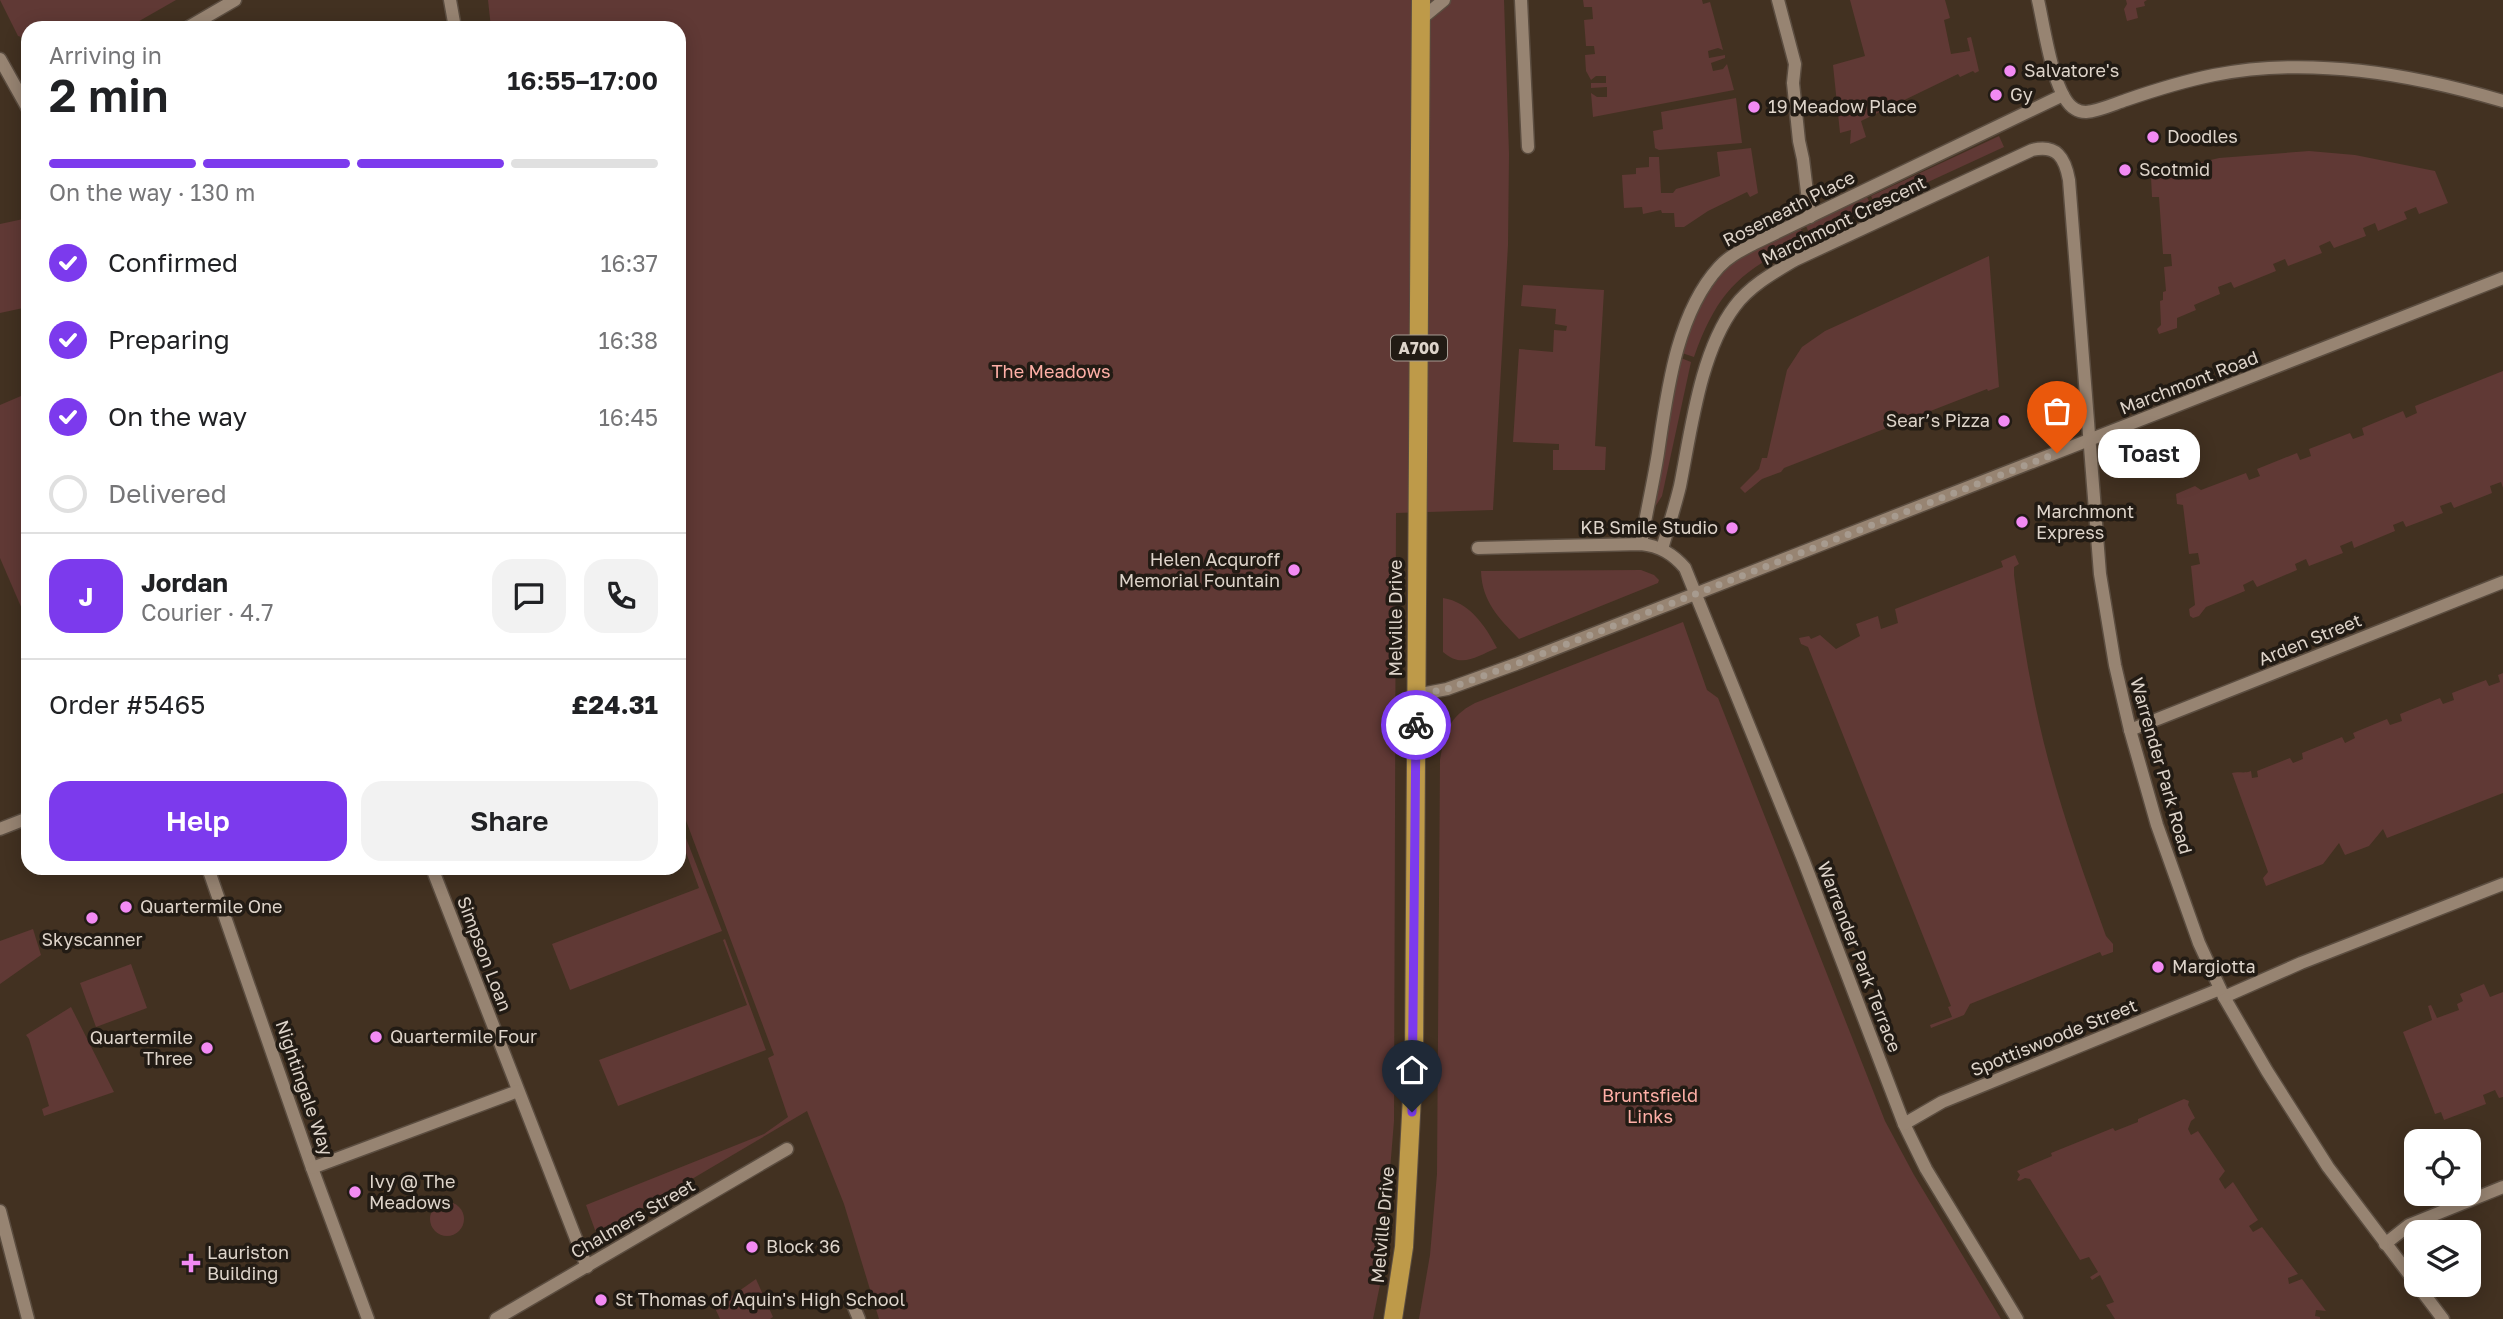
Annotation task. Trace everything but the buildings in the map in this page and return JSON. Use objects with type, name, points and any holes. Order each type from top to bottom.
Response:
[{"type":"main road","name":"Melville Drive","points":[[1393,1319],[1404,1247],[1410,1151],[1415,962],[1421,0]]},
{"type":"street","points":[[199,21],[235,0]]},
{"type":"street","points":[[450,0],[454,21]]},
{"type":"street","points":[[1421,19],[1444,0]]},
{"type":"street","points":[[1521,0],[1528,147]]},
{"type":"street","points":[[1778,0],[1795,64],[1793,83],[1798,141],[1803,159],[1810,217]]},
{"type":"street","points":[[2038,0],[2063,95],[2070,105],[2085,112],[2213,76],[2292,67],[2403,77],[2457,88],[2503,102]]},
{"type":"street","points":[[0,60],[21,97]]},
{"type":"street","name":"Roseneath Place","points":[[1641,544],[1669,383],[1685,327],[1704,288],[1728,258],[2063,95]]},
{"type":"street","name":"Marchmont Crescent","points":[[1662,549],[1679,490],[1706,364],[1729,315],[1744,296],[1764,279],[1794,261],[2032,150],[2044,148],[2056,152]]},
{"type":"street","name":"Warrender Park Road","points":[[2056,152],[2066,163],[2069,180],[2100,574],[2115,665],[2157,825],[2181,895],[2222,993],[2267,1071],[2328,1167],[2443,1319]]},
{"type":"street","name":"Marchmont Road","points":[[1416,695],[1447,689],[1516,664],[2503,278]]},
{"type":"street","points":[[1478,548],[1641,544],[1662,549]]},
{"type":"street","name":"Warrender Park Terrace","points":[[1662,549],[1685,568],[1696,593],[1803,859],[1904,1124],[1926,1169],[2017,1319]]},
{"type":"street","name":"Arden Street","points":[[2130,730],[2503,582]]},
{"type":"street","points":[[0,829],[21,821]]},
{"type":"street","name":"Nightingale Way","points":[[210,875],[368,1319]]},
{"type":"street","name":"Simpson Loan","points":[[435,875],[587,1267]]},
{"type":"street","name":"Spottiswoode Street","points":[[1904,1124],[1942,1102],[2503,884]]},
{"type":"street","points":[[313,1168],[518,1091]]},
{"type":"street","name":"Chalmers Street","points":[[496,1319],[788,1149]]},
{"type":"street","points":[[2385,1244],[2409,1225],[2503,1187]]},
{"type":"street","points":[[0,1211],[28,1319]]},
{"type":"street","points":[[851,1300],[859,1319]]},
{"type":"green space","points":[[0,0],[176,0],[139,21],[21,21],[21,37],[18,36]]},
{"type":"green space","name":"The Meadows","points":[[488,0],[1504,0],[1509,154],[1508,245],[1493,510],[1396,513],[1394,1121],[1381,1280],[1373,1319],[879,1319],[844,1204],[807,1111],[602,1232],[595,1230],[586,1205],[764,1134],[788,1117],[768,1058],[774,1055],[686,821],[686,21],[490,21]]},
{"type":"green space","points":[[1583,0],[1702,0],[1703,4],[1710,2],[1723,50],[1718,48],[1708,51],[1709,58],[1725,55],[1725,58],[1711,63],[1713,71],[1723,69],[1727,64],[1734,90],[1593,117],[1591,93],[1597,97],[1607,97],[1607,87],[1591,88],[1591,83],[1606,83],[1606,76],[1596,76],[1591,80],[1586,71],[1585,55],[1595,54],[1594,46],[1586,46],[1584,20],[1593,19],[1592,7],[1584,7]]},
{"type":"green space","points":[[1850,0],[1945,0],[1950,18],[1944,20],[1951,54],[1970,51],[1967,38],[1971,37],[1979,71],[1960,77],[1958,74],[1861,121],[1866,137],[1850,144],[1851,130],[1840,133],[1833,65],[1865,56]]},
{"type":"green space","points":[[2126,0],[2147,0],[2144,2],[2145,6],[2136,8],[2138,18],[2127,21],[2124,9]]},
{"type":"green space","points":[[1736,98],[1742,143],[1659,150],[1655,148],[1653,131],[1663,129],[1661,112]]},
{"type":"green space","points":[[1999,136],[2004,147],[1876,206],[1871,196]]},
{"type":"green space","points":[[1751,148],[1758,193],[1750,197],[1747,192],[1708,211],[1684,227],[1675,227],[1674,213],[1662,213],[1661,210],[1643,214],[1642,207],[1624,208],[1622,175],[1636,174],[1636,168],[1649,167],[1649,157],[1659,157],[1661,193],[1673,193],[1676,189],[1720,176],[1717,152]]},
{"type":"green space","points":[[2309,151],[2355,155],[2435,171],[2448,203],[2419,214],[2416,207],[2404,212],[2407,219],[2378,231],[2375,223],[2363,228],[2366,236],[2334,248],[2330,241],[2319,246],[2322,253],[2288,266],[2285,259],[2273,264],[2276,271],[2234,288],[2231,282],[2218,287],[2220,294],[2194,305],[2196,310],[2177,318],[2177,328],[2159,334],[2157,329],[2161,325],[2160,301],[2166,291],[2164,267],[2172,266],[2171,254],[2163,254],[2159,197],[2152,197],[2151,177],[2146,174],[2150,167],[2155,170],[2172,166],[2173,169],[2219,158]]},
{"type":"green space","points":[[1867,197],[1872,208],[1811,237],[1806,226]]},
{"type":"green space","points":[[21,220],[21,308],[0,313],[0,224]]},
{"type":"green space","points":[[1800,228],[1806,239],[1765,261],[1735,284],[1713,314],[1694,357],[1682,353],[1699,309],[1726,270],[1750,251]]},
{"type":"green space","points":[[1989,256],[1999,387],[1988,391],[1987,389],[1784,468],[1781,472],[1762,479],[1745,493],[1740,488],[1759,469],[1762,458],[1767,458],[1787,370],[1802,347],[1825,331]]},
{"type":"green space","points":[[1523,285],[1604,290],[1595,446],[1606,447],[1605,470],[1553,470],[1553,450],[1559,450],[1559,444],[1513,442],[1519,349],[1553,352],[1554,330],[1566,331],[1567,326],[1555,324],[1556,309],[1521,306]]},
{"type":"green space","points":[[1681,358],[1691,362],[1662,496],[1655,507],[1672,399]]},
{"type":"green space","points":[[2503,371],[2503,488],[2501,482],[2490,486],[2492,493],[2454,508],[2451,502],[2440,506],[2443,513],[2406,527],[2403,521],[2393,525],[2395,531],[2354,548],[2352,541],[2340,546],[2343,553],[2309,566],[2306,559],[2295,564],[2297,570],[2257,587],[2253,580],[2243,585],[2245,591],[2206,607],[2199,616],[2190,616],[2189,609],[2195,605],[2191,566],[2200,564],[2198,553],[2189,554],[2183,505],[2177,504],[2176,494],[2195,486],[2201,490],[2246,473],[2249,480],[2260,476],[2257,469],[2297,453],[2300,460],[2311,456],[2309,449],[2350,433],[2353,439],[2364,435],[2362,428],[2403,411],[2406,418],[2417,413],[2415,406]]},
{"type":"green space","points":[[21,396],[21,607],[0,558],[0,405]]},
{"type":"green space","points":[[2015,555],[2019,564],[2014,567],[2014,575],[2020,621],[2042,736],[2068,826],[2106,936],[2113,944],[2113,952],[2102,956],[2100,952],[1970,1004],[1964,1015],[1931,1028],[1930,1025],[1952,1017],[1948,1007],[1951,1006],[1808,647],[1801,644],[1799,638],[1809,636],[1811,639],[1820,635],[1836,649],[1860,636],[1856,624],[1878,616],[1881,629],[1898,623],[1895,609],[2003,567],[2001,561]]},
{"type":"green space","points":[[1641,570],[1654,575],[1659,580],[1658,583],[1519,639],[1488,601],[1481,571]]},
{"type":"green space","points":[[1443,598],[1461,604],[1475,616],[1497,648],[1463,660],[1457,660],[1443,652]]},
{"type":"green space","name":"Bruntsfield Links","points":[[1683,622],[1707,690],[1718,698],[1885,1121],[1914,1175],[2001,1319],[1419,1319],[1430,1255],[1437,1174],[1440,760],[1446,734],[1453,720],[1475,703]]},
{"type":"green space","points":[[2503,673],[2503,793],[2387,838],[2383,829],[2369,846],[2345,855],[2339,843],[2323,864],[2266,886],[2263,878],[2268,872],[2232,773],[2251,771],[2252,778],[2258,777],[2257,771],[2290,758],[2293,763],[2303,759],[2302,753],[2342,737],[2345,743],[2355,738],[2353,733],[2387,719],[2390,725],[2402,721],[2400,714],[2440,698],[2443,704],[2454,700],[2452,693],[2486,680],[2489,686],[2500,682],[2498,675]]},
{"type":"green space","points":[[686,838],[722,931],[570,990],[552,944],[699,888],[686,852]]},
{"type":"green space","points":[[33,929],[41,955],[0,984],[0,941]]},
{"type":"green space","points":[[725,939],[766,1050],[618,1106],[599,1060],[747,1005],[723,940]]},
{"type":"green space","points":[[131,964],[147,1008],[96,1027],[80,983]]},
{"type":"green space","points":[[2484,984],[2490,997],[2503,992],[2503,1097],[2499,1098],[2495,1090],[2483,1095],[2486,1104],[2444,1120],[2441,1112],[2435,1114],[2403,1032],[2432,1020],[2428,1006],[2431,1005],[2437,1018],[2459,1010],[2457,1004],[2463,1001],[2460,994]]},
{"type":"green space","points":[[71,1007],[114,1092],[44,1116],[42,1109],[49,1106],[26,1035]]},
{"type":"green space","points":[[2184,1099],[2189,1101],[2188,1105],[2195,1118],[2188,1129],[2191,1135],[2198,1131],[2225,1171],[2219,1179],[2225,1189],[2233,1182],[2258,1220],[2249,1226],[2253,1232],[2262,1227],[2298,1274],[2288,1278],[2289,1284],[2302,1279],[2326,1311],[2316,1310],[2315,1316],[2320,1319],[2115,1319],[2106,1305],[2114,1302],[2100,1275],[2092,1280],[2090,1277],[2098,1272],[2089,1257],[2080,1260],[2030,1179],[2017,1180],[2020,1175],[2017,1171],[2052,1156],[2051,1153],[2113,1128],[2115,1131],[2138,1122],[2138,1119]]},
{"type":"green space","points":[[447,1202],[459,1207],[464,1219],[459,1231],[447,1236],[435,1231],[430,1219],[435,1207]]},
{"type":"green space","points":[[756,1279],[773,1317],[720,1319],[715,1308]]},
{"type":"way so far","points":[[1416,725],[1416,695],[1447,689],[1516,664],[2057,453]]},
{"type":"place","name":"Salvatore's","points":[[2010,71]]},
{"type":"place","name":"Gy","points":[[1996,95]]},
{"type":"place","name":"19 Meadow Place","points":[[1754,107]]},
{"type":"place","name":"Doodles","points":[[2153,137]]},
{"type":"place","name":"Scotmid","points":[[2125,170]]},
{"type":"place","name":"Sear’s Pizza","points":[[2004,421]]},
{"type":"place","name":"Toast","points":[[2057,453]]},
{"type":"place","name":"Marchmont Express","points":[[2022,522]]},
{"type":"place","name":"KB Smile Studio","points":[[1732,528]]},
{"type":"place","name":"Helen Acquroff Memorial Fountain","points":[[1294,570]]},
{"type":"place","name":"Quartermile One","points":[[126,907]]},
{"type":"place","name":"Skyscanner","points":[[92,918]]},
{"type":"place","name":"Margiotta","points":[[2158,967]]},
{"type":"place","name":"Quartermile Four","points":[[376,1037]]},
{"type":"place","name":"Quartermile Three","points":[[207,1048]]},
{"type":"place","name":"Ivy @ The Meadows","points":[[355,1192]]},
{"type":"place","name":"Block 36","points":[[752,1247]]},
{"type":"place","name":"Lauriston Building","points":[[191,1263]]},
{"type":"place","name":"St Thomas of Aquin's High School","points":[[601,1300]]},
{"type":"route","points":[[1412,1112],[1416,725]]}]
